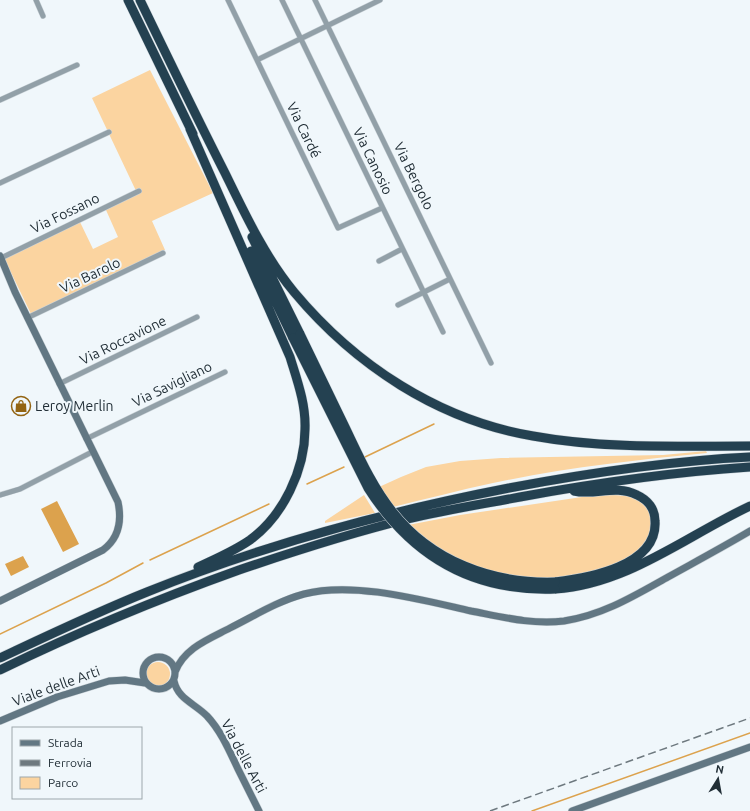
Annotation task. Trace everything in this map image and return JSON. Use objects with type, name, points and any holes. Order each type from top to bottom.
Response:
[{"type":"highway","points":[[128,0],[190,129],[296,336],[371,478],[386,504],[405,525],[420,538],[438,552],[490,576],[555,586],[585,586],[618,575],[750,506]]},
{"type":"highway","points":[[140,0],[244,212],[266,251],[293,291],[316,317],[355,353],[386,376],[425,399],[471,419],[532,436],[615,445],[750,446]]},
{"type":"highway","points":[[200,124],[234,202],[296,336]]},
{"type":"highway","points":[[148,592],[233,550],[251,539],[265,527],[284,500],[294,481],[301,459],[305,438],[305,419],[302,399],[290,357],[190,129]]},
{"type":"highway","points":[[0,658],[86,618],[148,592],[259,551],[336,528],[419,506],[496,490],[587,474],[750,457]]},
{"type":"highway","points":[[0,670],[135,609],[205,582],[284,555],[408,519],[567,488],[673,474],[750,468]]},
{"type":"highway","points":[[555,586],[594,575],[632,560],[643,552],[649,545],[653,537],[655,527],[655,518],[652,509],[646,501],[634,493],[608,489],[583,492],[567,488]]},
{"type":"highway","points":[[0,674],[18,661]]},
{"type":"street","points":[[36,0],[43,16]]},
{"type":"street","name":"Via Cardé","points":[[228,0],[338,228],[382,208]]},
{"type":"street","name":"Via Canosio","points":[[282,0],[443,332]]},
{"type":"street","name":"Via Bergolo","points":[[315,0],[491,363]]},
{"type":"street","points":[[257,60],[301,40],[380,0]]},
{"type":"street","points":[[0,100],[77,65]]},
{"type":"street","points":[[0,184],[109,132]]},
{"type":"street","name":"Via Fossano","points":[[0,257],[140,191]]},
{"type":"street","points":[[379,261],[402,249]]},
{"type":"street","name":"Via Barolo","points":[[27,318],[163,253]]},
{"type":"street","points":[[0,257],[27,318],[118,502],[120,519],[117,534],[110,544],[101,551],[0,601]]},
{"type":"street","points":[[398,305],[450,279]]},
{"type":"street","name":"Via Roccavione","points":[[59,384],[197,317]]},
{"type":"street","name":"Via Savigliano","points":[[86,440],[225,372]]},
{"type":"street","points":[[0,495],[20,489],[92,452]]},
{"type":"street","points":[[162,690],[171,685],[174,681],[175,672],[181,659],[196,647],[276,604],[306,593],[331,590],[367,591],[513,619],[539,622],[564,621],[594,614],[620,604],[750,531]]},
{"type":"street","points":[[145,683],[143,672],[144,667],[156,657],[166,659],[171,662],[175,672]]},
{"type":"street","name":"Viale delle Arti","points":[[0,721],[53,698],[105,682],[125,680],[145,683],[153,689],[180,695]]},
{"type":"street","name":"Via delle Arti","points":[[174,681],[180,695],[201,711],[219,732],[226,743],[259,811]]},
{"type":"street","points":[[572,811],[750,747]]},
{"type":"green space","points":[[150,70],[213,193],[152,221],[165,250],[31,314],[4,258],[80,222],[93,249],[118,237],[106,210],[137,193],[92,98]]},
{"type":"green space","points":[[706,451],[707,453],[600,465],[546,473],[468,489],[393,507],[379,487],[426,467],[460,461],[501,458],[663,455]]},
{"type":"green space","points":[[602,494],[628,496],[642,502],[648,509],[652,518],[650,536],[644,546],[635,554],[614,566],[566,578],[528,579],[475,568],[436,548],[408,525],[460,515]]},
{"type":"green space","points":[[364,495],[375,513],[325,523],[325,521]]},
{"type":"green space","points":[[158,662],[163,663],[169,669],[169,679],[163,685],[158,686],[153,685],[147,679],[146,674],[147,669],[153,663]]},
{"type":"shaded area","points":[[57,501],[79,544],[63,552],[41,509]]},
{"type":"shaded area","points":[[23,556],[29,567],[11,576],[5,564]]},
{"type":"waterway","points":[[365,457],[434,424]]},
{"type":"waterway","points":[[307,484],[344,467]]},
{"type":"waterway","points":[[150,560],[269,504]]},
{"type":"waterway","points":[[0,634],[106,583],[143,563]]},
{"type":"waterway","points":[[532,811],[750,733]]},
{"type":"railway","points":[[490,811],[750,718]]},
{"type":"place","name":"Leroy Merlin","points":[[21,406]]}]
